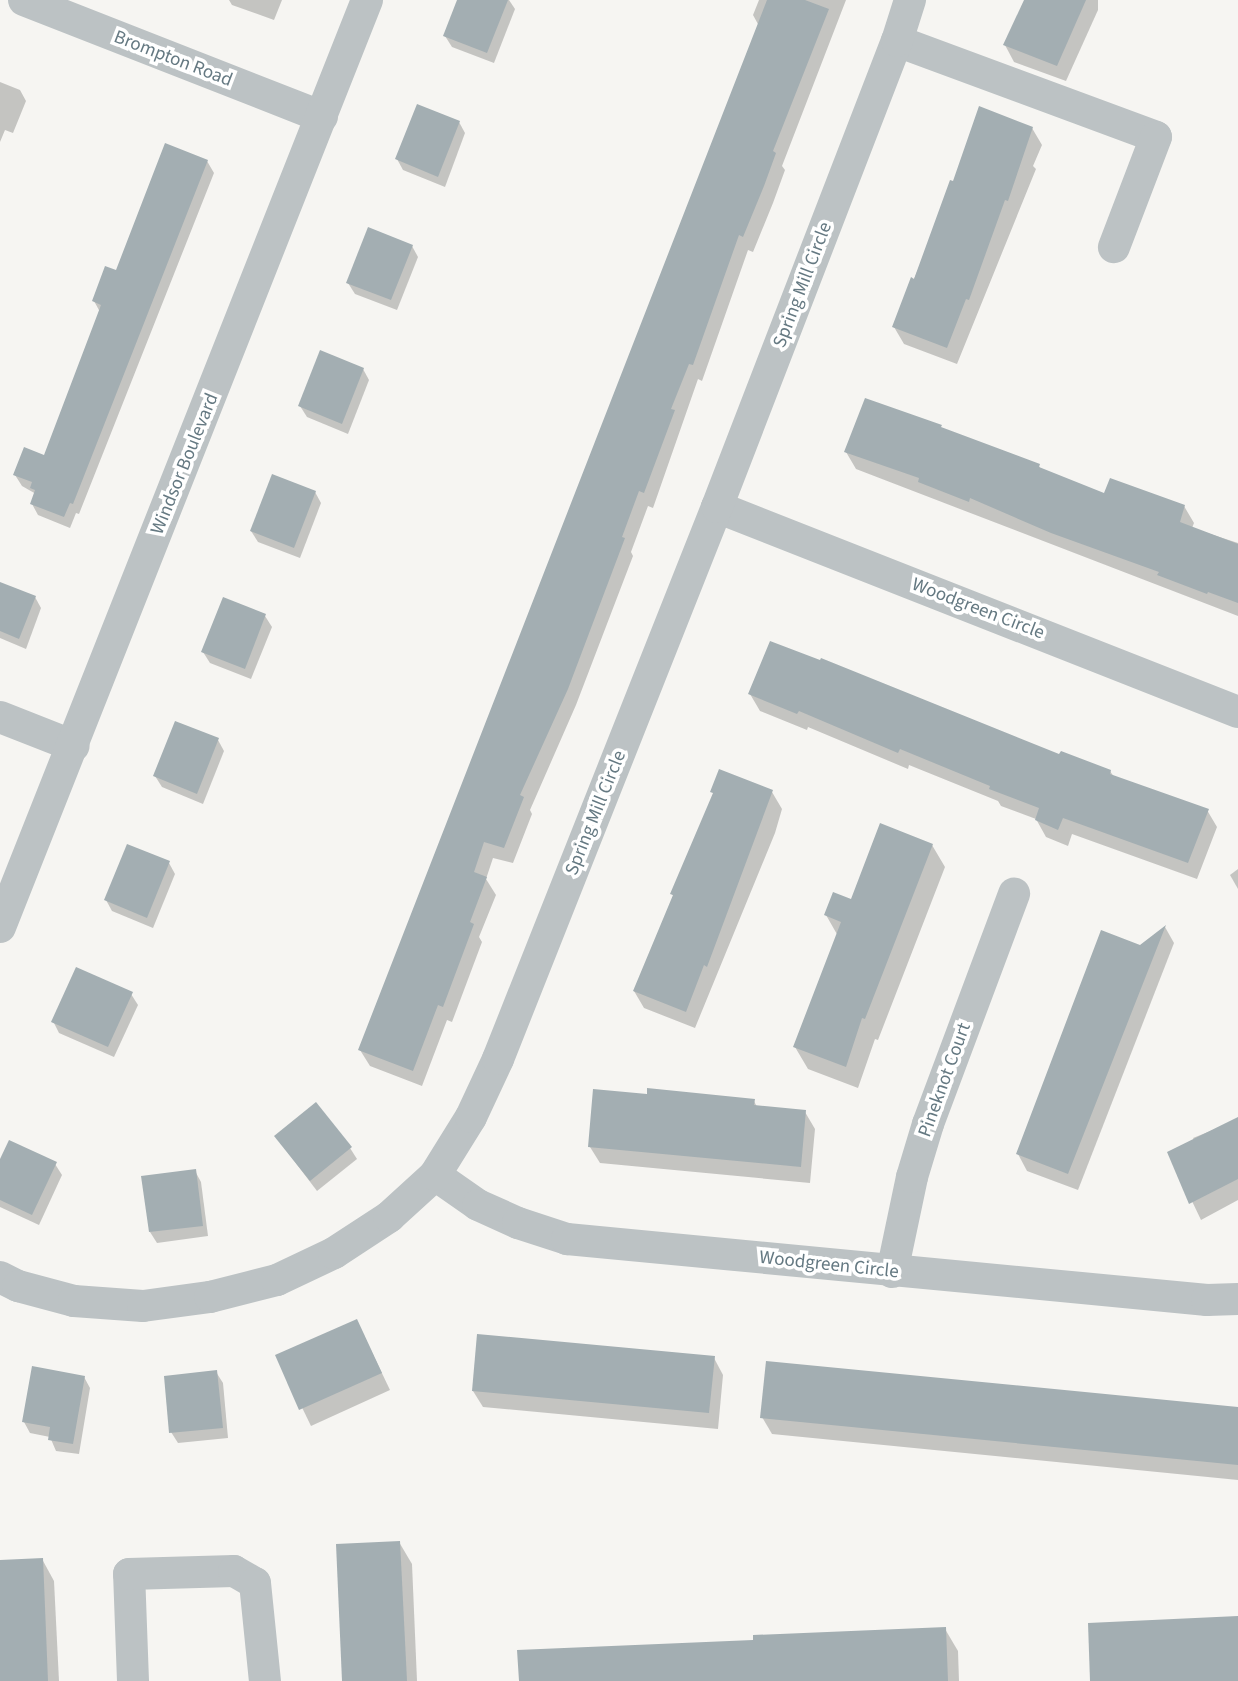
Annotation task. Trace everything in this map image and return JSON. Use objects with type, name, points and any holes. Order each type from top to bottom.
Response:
[{"type":"street","name":"Brompton Road","points":[[24,0],[322,117]]},
{"type":"street","name":"Windsor Boulevard","points":[[0,927],[74,746],[367,0]]},
{"type":"street","name":"Spring Mill Circle","points":[[0,1277],[74,1301],[143,1306],[210,1297],[277,1280],[334,1253],[388,1217],[435,1175],[471,1117],[498,1059],[718,507],[897,41],[910,0]]},
{"type":"street","points":[[897,41],[1156,137],[1114,247]]},
{"type":"street","name":"Woodgreen Circle","points":[[718,507],[1238,712]]},
{"type":"street","points":[[0,717],[74,746]]},
{"type":"street","name":"Pineknot Court","points":[[892,1272],[912,1177],[928,1124],[1014,894]]},
{"type":"street","name":"Woodgreen Circle","points":[[435,1175],[478,1205],[517,1223],[567,1239],[892,1272],[1207,1300],[1238,1299]]},
{"type":"street","points":[[133,1681],[129,1574],[234,1572],[255,1583],[265,1681]]},
{"type":"building","points":[[457,0],[508,0],[487,53],[443,36]]},
{"type":"building","points":[[767,0],[805,0],[829,9],[773,151],[776,153],[764,186],[743,237],[739,235],[693,365],[689,364],[671,409],[675,410],[644,493],[639,491],[622,537],[625,538],[568,689],[520,795],[524,797],[504,848],[484,842],[474,872],[487,877],[470,922],[474,924],[443,1007],[438,1005],[413,1071],[358,1050]]},
{"type":"building","points":[[1024,0],[1086,0],[1057,66],[1003,45]]},
{"type":"building","points":[[417,104],[460,121],[438,177],[395,159]]},
{"type":"building","points":[[979,106],[1033,127],[1008,201],[1005,200],[969,300],[966,299],[947,348],[892,327],[911,277],[914,279],[950,180],[953,181]]},
{"type":"building","points":[[165,143],[208,160],[73,504],[70,503],[64,517],[30,504],[35,490],[30,488],[32,482],[13,475],[24,447],[44,455],[101,305],[92,301],[105,266],[116,270]]},
{"type":"building","points":[[368,227],[413,245],[391,300],[346,283]]},
{"type":"building","points":[[320,350],[364,368],[342,424],[298,406]]},
{"type":"building","points":[[865,398],[942,425],[941,427],[1040,464],[1039,467],[1104,493],[1110,478],[1185,505],[1180,522],[1238,544],[1238,603],[1157,575],[1159,572],[1051,533],[970,498],[969,502],[918,482],[919,478],[844,452]]},
{"type":"building","points":[[272,474],[316,491],[294,548],[250,531]]},
{"type":"building","points":[[0,582],[36,596],[19,639],[0,631]]},
{"type":"building","points":[[223,597],[266,614],[245,669],[201,652]]},
{"type":"building","points":[[770,641],[820,660],[821,658],[1059,754],[1061,751],[1111,770],[1110,774],[1209,809],[1188,863],[1063,818],[1058,830],[1035,820],[1039,808],[989,789],[990,786],[900,749],[898,753],[799,711],[797,714],[748,694]]},
{"type":"building","points":[[175,721],[219,738],[197,794],[153,776]]},
{"type":"building","points":[[719,769],[773,790],[707,967],[704,965],[686,1012],[633,991],[713,793],[710,792]]},
{"type":"building","points":[[880,823],[933,844],[865,1019],[862,1018],[846,1067],[793,1047],[841,922],[824,915],[833,892],[851,899]]},
{"type":"building","points":[[127,844],[170,861],[147,918],[104,900]]},
{"type":"building","points":[[1166,925],[1068,1174],[1016,1154],[1101,930],[1140,945]]},
{"type":"building","points":[[76,967],[133,992],[108,1047],[51,1022]]},
{"type":"building","points":[[647,1088],[755,1099],[754,1105],[806,1110],[801,1167],[588,1147],[593,1089],[647,1094]]},
{"type":"building","points":[[316,1102],[352,1147],[310,1181],[274,1136]]},
{"type":"building","points":[[1238,1117],[1238,1179],[1189,1204],[1167,1152]]},
{"type":"building","points":[[9,1140],[57,1162],[32,1215],[0,1200],[0,1159]]},
{"type":"building","points":[[196,1169],[203,1226],[149,1232],[141,1176]]},
{"type":"building","points":[[357,1319],[382,1373],[299,1410],[275,1355]]},
{"type":"building","points":[[477,1334],[715,1356],[709,1413],[472,1391]]},
{"type":"building","points":[[766,1361],[1238,1407],[1238,1465],[760,1418]]},
{"type":"building","points":[[32,1366],[85,1376],[73,1444],[48,1440],[50,1427],[22,1422]]},
{"type":"building","points":[[217,1370],[223,1428],[169,1433],[164,1376]]},
{"type":"building","points":[[400,1541],[407,1681],[342,1681],[336,1544]]},
{"type":"building","points":[[43,1558],[48,1681],[0,1681],[0,1560]]},
{"type":"building","points":[[1238,1616],[1238,1681],[1090,1681],[1088,1623]]},
{"type":"building","points":[[946,1627],[948,1681],[519,1681],[517,1650],[753,1640],[753,1635]]}]
